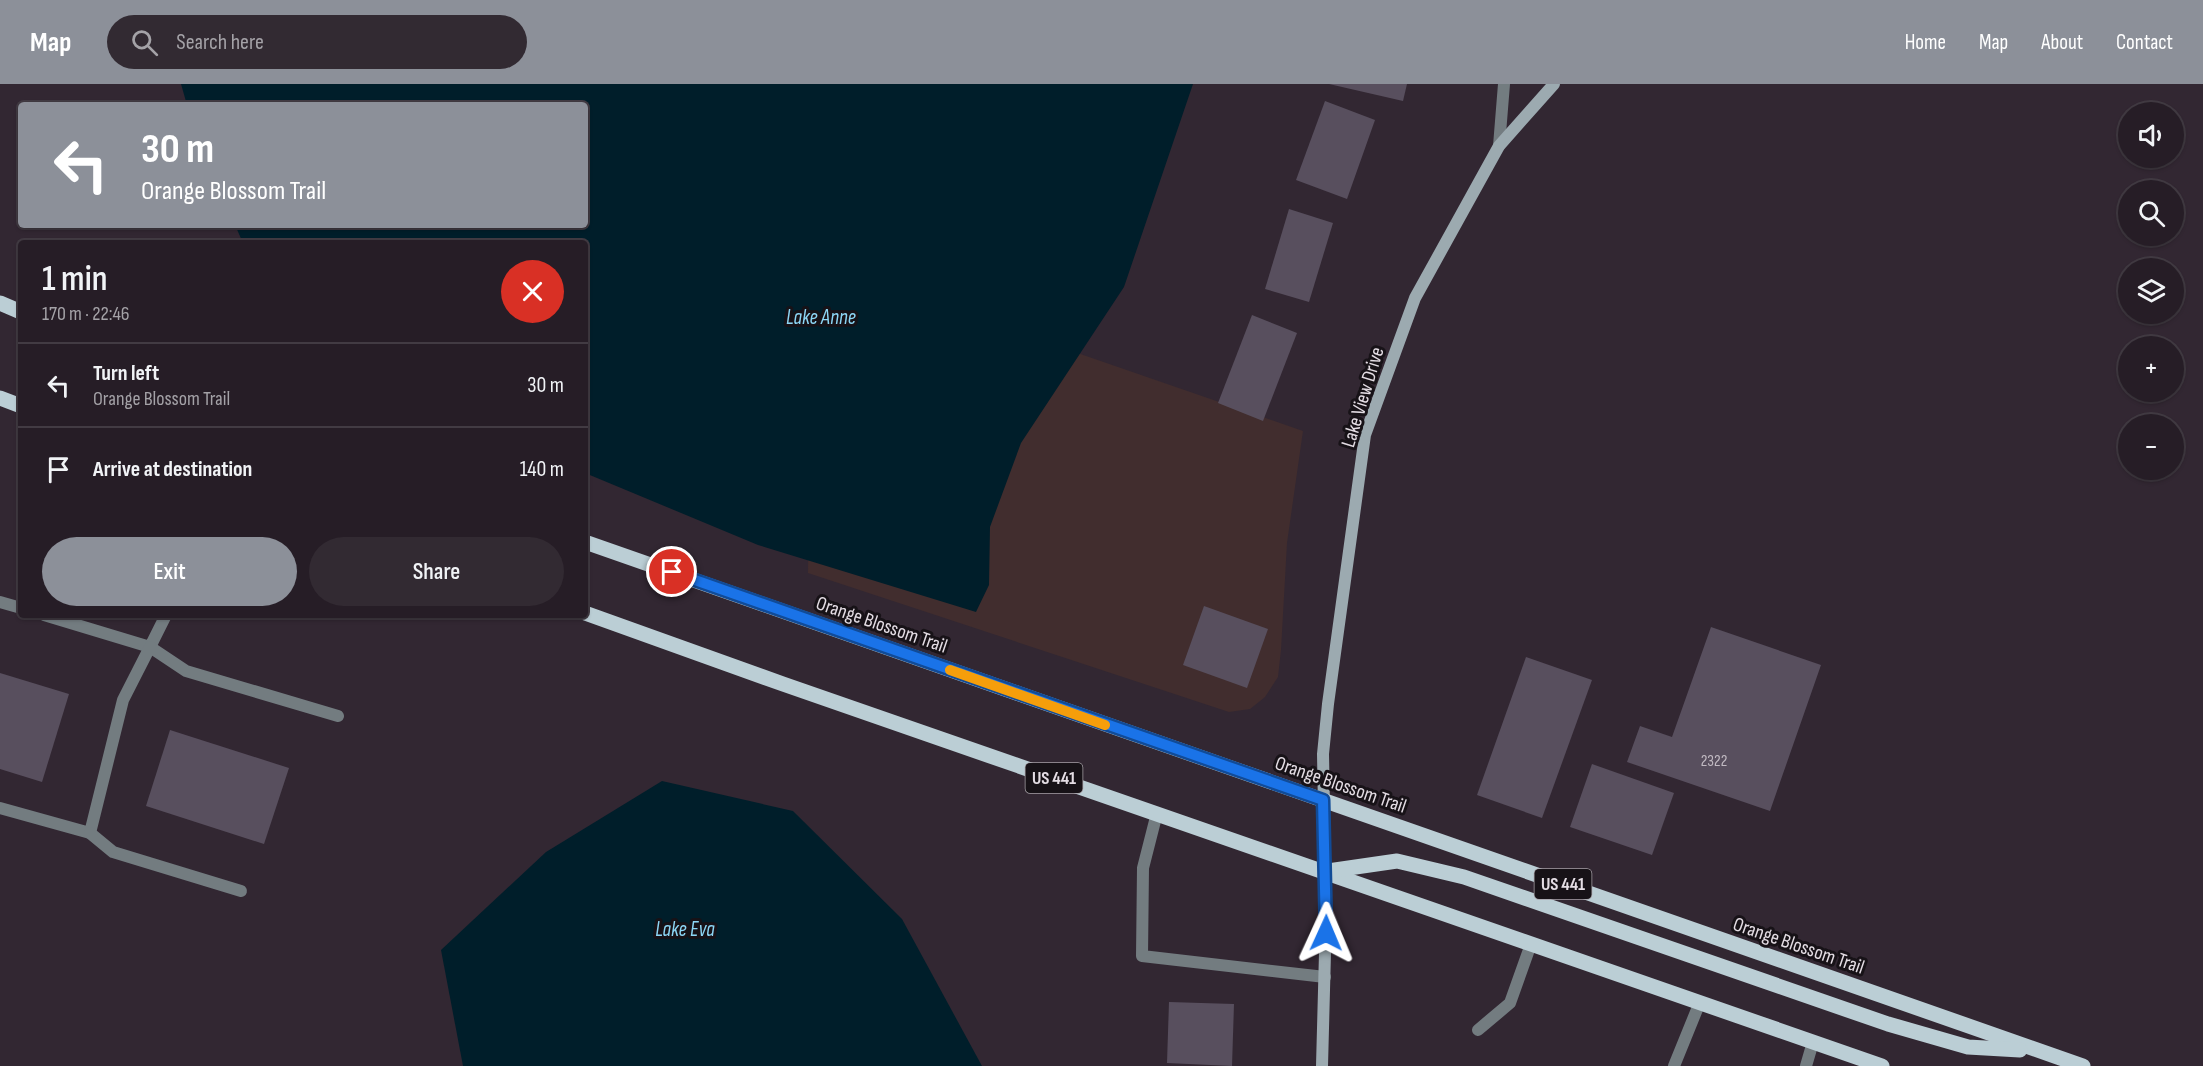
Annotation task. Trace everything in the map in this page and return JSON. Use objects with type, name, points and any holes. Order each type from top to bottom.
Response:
[{"type":"main road","points":[[0,303],[18,311]]},
{"type":"main road","points":[[0,398],[18,405]]},
{"type":"main road","name":"Orange Blossom Trail","points":[[588,543],[2083,1066]]},
{"type":"main road","name":"US 441","points":[[588,614],[1882,1066]]},
{"type":"main road","points":[[1325,871],[1397,861],[1464,877],[1888,1024],[1968,1047],[2039,1051]]},
{"type":"street","points":[[1499,146],[1504,84]]},
{"type":"street","name":"Lake View Drive","points":[[1322,1066],[1325,978],[1323,754],[1365,435],[1415,298],[1499,146],[1554,84]]},
{"type":"street","points":[[0,602],[18,607]]},
{"type":"street","points":[[54,618],[150,647],[186,671],[338,716]]},
{"type":"street","points":[[90,833],[123,700],[164,618]]},
{"type":"street","points":[[0,808],[90,833],[113,852],[241,891]]},
{"type":"street","points":[[1157,813],[1143,868],[1142,956],[1325,978]]},
{"type":"street","points":[[1478,1030],[1509,1003],[1532,944]]},
{"type":"street","points":[[1674,1066],[1700,1002]]},
{"type":"street","points":[[1806,1066],[1813,1042]]},
{"type":"shaded area","points":[[812,261],[1303,431],[1287,543],[1278,677],[1265,697],[1250,709],[1229,712],[808,573]]},
{"type":"water","name":"Lake Anne","points":[[181,84],[1193,84],[1124,287],[1021,443],[990,527],[989,585],[976,612],[758,545],[588,474],[588,240],[242,240],[236,228],[588,228],[588,102],[186,102]]},
{"type":"water","name":"Lake Eva","points":[[662,781],[793,811],[902,919],[982,1066],[463,1066],[441,950],[546,852]]},
{"type":"building","points":[[1329,84],[1407,84],[1403,101]]},
{"type":"building","points":[[1325,101],[1375,120],[1347,199],[1296,180]]},
{"type":"building","points":[[1289,209],[1333,223],[1309,302],[1265,289]]},
{"type":"building","points":[[1252,315],[1297,333],[1263,421],[1218,403]]},
{"type":"building","points":[[1204,606],[1268,629],[1247,688],[1183,665]]},
{"type":"building","points":[[1711,627],[1821,665],[1770,811],[1627,762],[1640,726],[1672,737]]},
{"type":"building","points":[[1526,657],[1592,680],[1542,818],[1477,795]]},
{"type":"building","points":[[0,673],[69,694],[42,782],[0,769]]},
{"type":"building","points":[[170,730],[289,768],[264,844],[146,806]]},
{"type":"building","points":[[1592,764],[1674,793],[1652,855],[1570,827]]},
{"type":"building","points":[[1169,1002],[1234,1004],[1232,1066],[1167,1063]]},
{"type":"slow traffic","points":[[950,670],[1105,725]]},
{"type":"route","points":[[672,572],[1323,800],[1326,933]]}]
